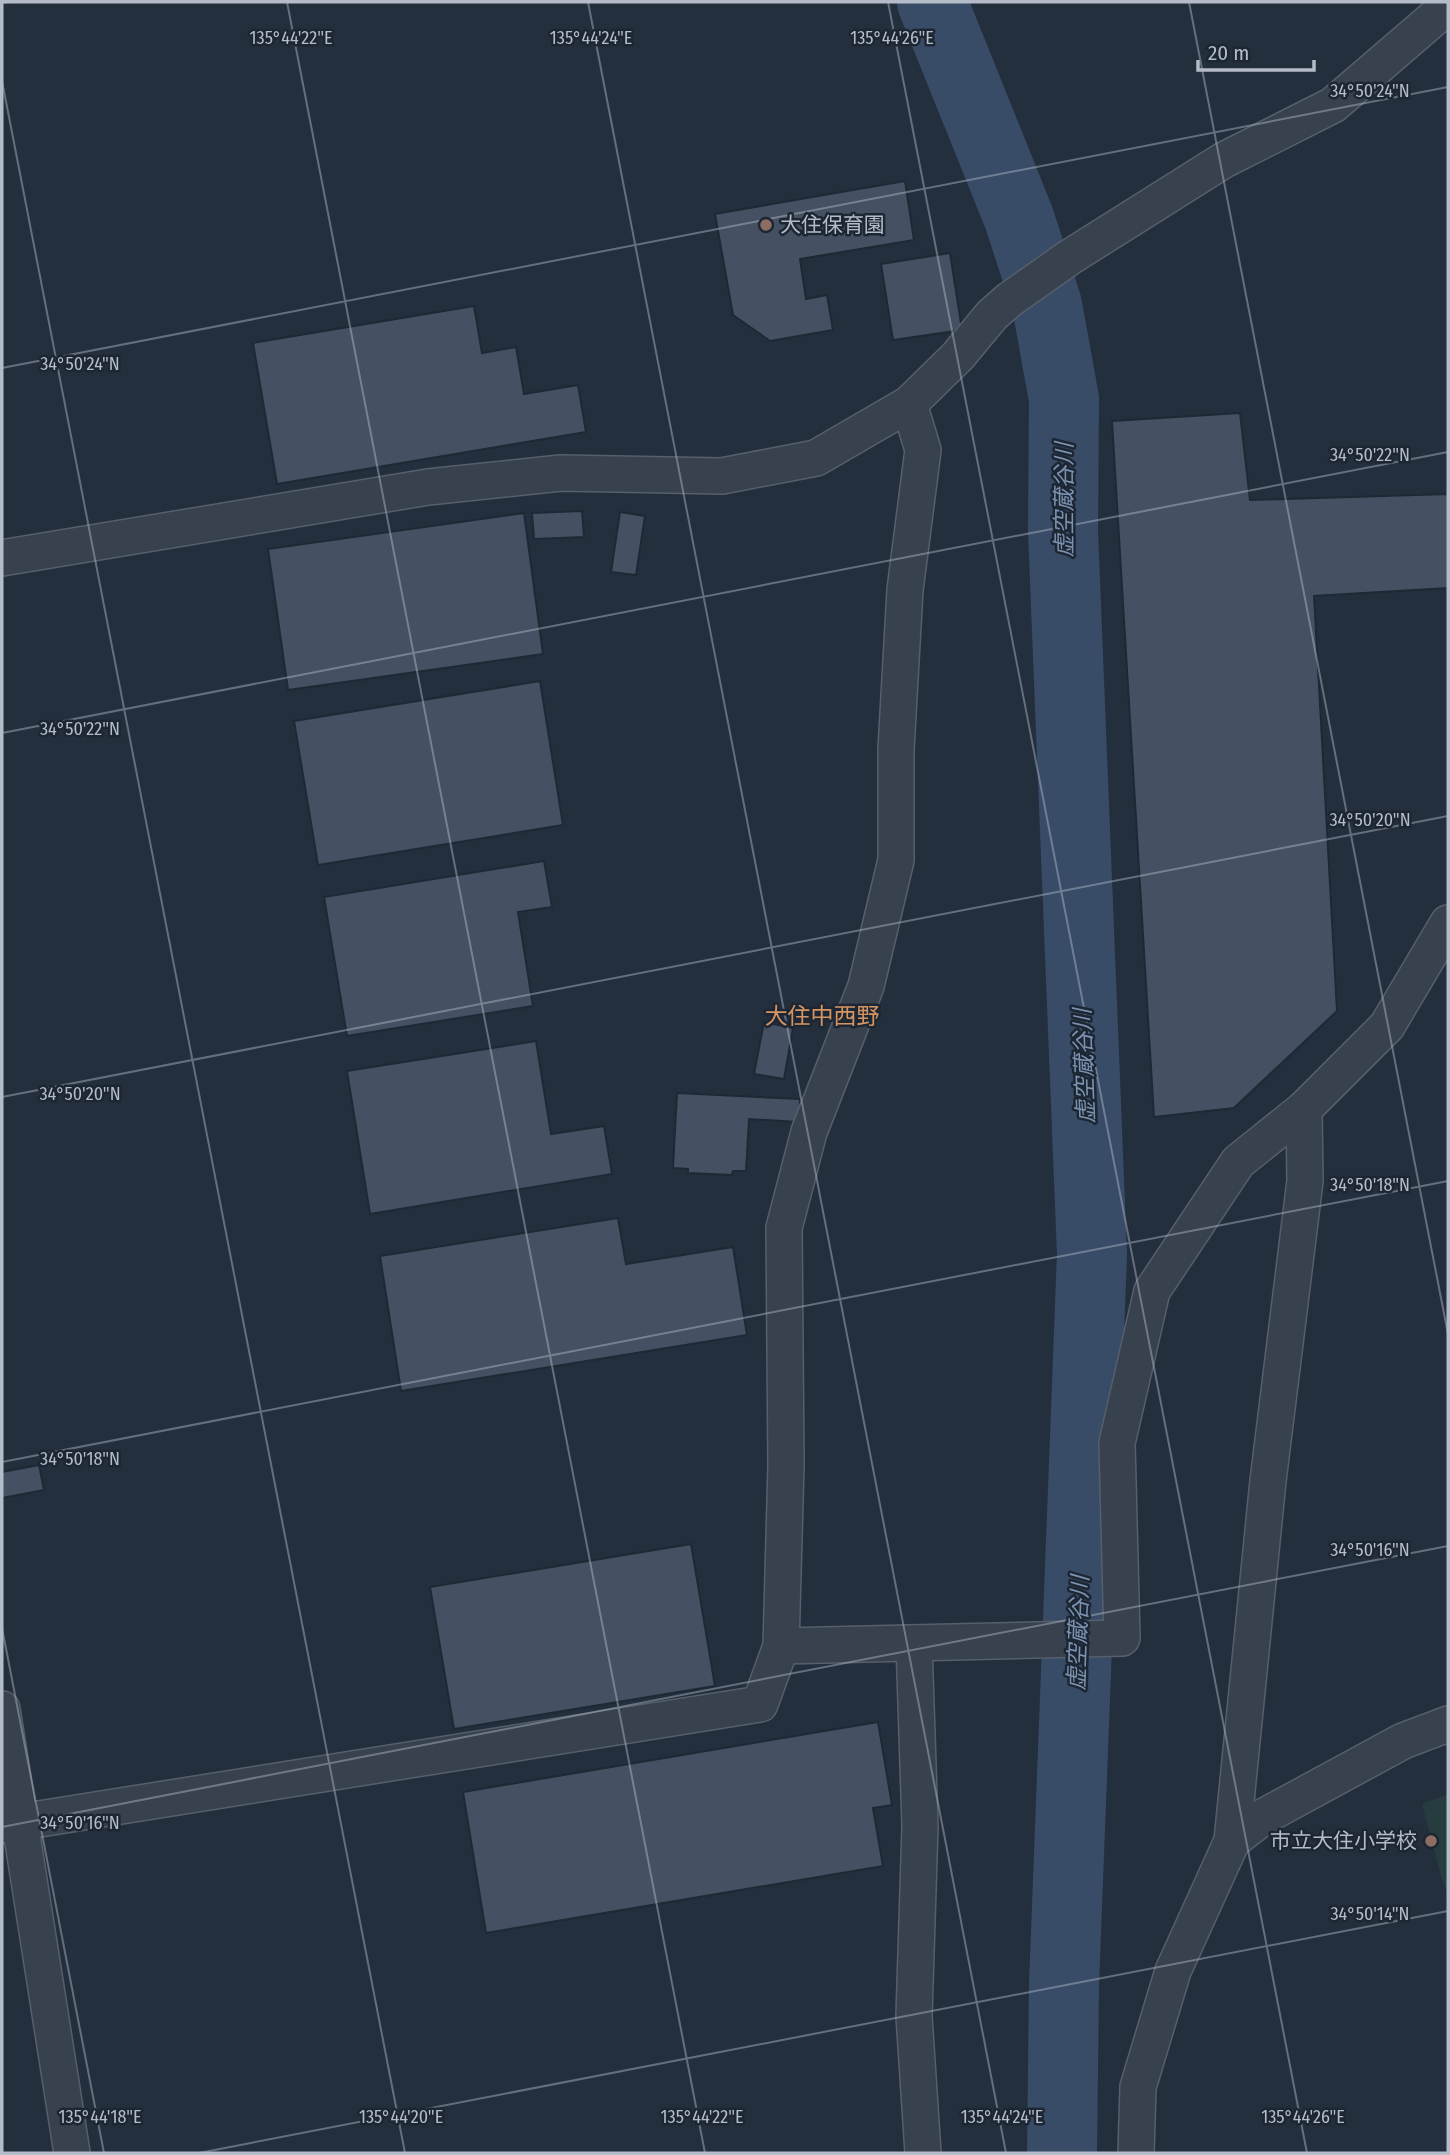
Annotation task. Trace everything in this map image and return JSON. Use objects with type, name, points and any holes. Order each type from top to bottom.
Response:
[{"type":"street","points":[[2,558],[428,487],[561,473],[722,476],[816,458],[909,404],[958,356],[992,315],[1070,257],[1224,160],[1333,105],[1443,5]]},
{"type":"street","points":[[10,1824],[760,1704],[781,1646],[786,1465],[784,1228],[809,1132],[866,986],[897,860],[896,749],[905,590],[923,450],[909,404]]},
{"type":"street","points":[[781,1646],[1122,1638],[1118,1443],[1152,1291],[1238,1162],[1304,1109],[1387,1026],[1448,923]]},
{"type":"street","points":[[1136,2153],[1138,2087],[1174,1971],[1232,1841],[1268,1481],[1305,1181],[1304,1109]]},
{"type":"street","points":[[914,1643],[920,1826],[914,2016],[923,2153]]},
{"type":"street","points":[[2,1709],[10,1824],[72,2153]]},
{"type":"street","points":[[1232,1841],[1263,1817],[1403,1741],[1448,1724]]},
{"type":"green space","points":[[1448,1794],[1448,1893],[1442,1880],[1422,1804]]},
{"type":"building","points":[[905,181],[914,240],[800,259],[806,299],[827,295],[833,330],[770,341],[733,315],[715,214]]},
{"type":"building","points":[[950,253],[962,330],[893,340],[881,264]]},
{"type":"building","points":[[474,306],[482,353],[516,347],[524,394],[578,385],[586,432],[277,484],[253,343]]},
{"type":"building","points":[[1240,413],[1250,500],[1448,494],[1448,588],[1314,596],[1337,1011],[1234,1108],[1154,1117],[1112,421]]},
{"type":"building","points":[[582,511],[584,537],[534,539],[532,513]]},
{"type":"building","points":[[620,512],[645,516],[636,575],[611,572]]},
{"type":"building","points":[[524,513],[543,654],[288,690],[268,549]]},
{"type":"building","points":[[540,681],[563,825],[318,865],[294,721]]},
{"type":"building","points":[[544,861],[552,907],[518,912],[533,1006],[347,1036],[324,897]]},
{"type":"building","points":[[764,1022],[793,1028],[784,1079],[754,1074]]},
{"type":"building","points":[[536,1041],[551,1134],[604,1126],[612,1174],[370,1214],[347,1071]]},
{"type":"building","points":[[677,1093],[800,1099],[799,1122],[749,1119],[746,1171],[733,1171],[732,1175],[688,1173],[688,1169],[673,1168]]},
{"type":"building","points":[[618,1218],[626,1264],[733,1247],[747,1335],[401,1391],[380,1256]]},
{"type":"building","points":[[39,1465],[44,1490],[2,1498],[2,1472]]},
{"type":"building","points":[[691,1544],[715,1686],[454,1729],[430,1587]]},
{"type":"building","points":[[878,1722],[892,1805],[873,1808],[883,1866],[486,1933],[463,1792]]},
{"type":"waterway","name":"虚空蔵谷川","points":[[932,2],[1019,218],[1047,305],[1064,399],[1063,531],[1092,1254],[1064,1985],[1062,2153]]},
{"type":"place","name":"大住保育園","points":[[766,225]]},
{"type":"place","name":"市立大住小学校","points":[[1431,1841]]},
{"type":"district","name":"大住中西野","points":[[822,1016]]}]
